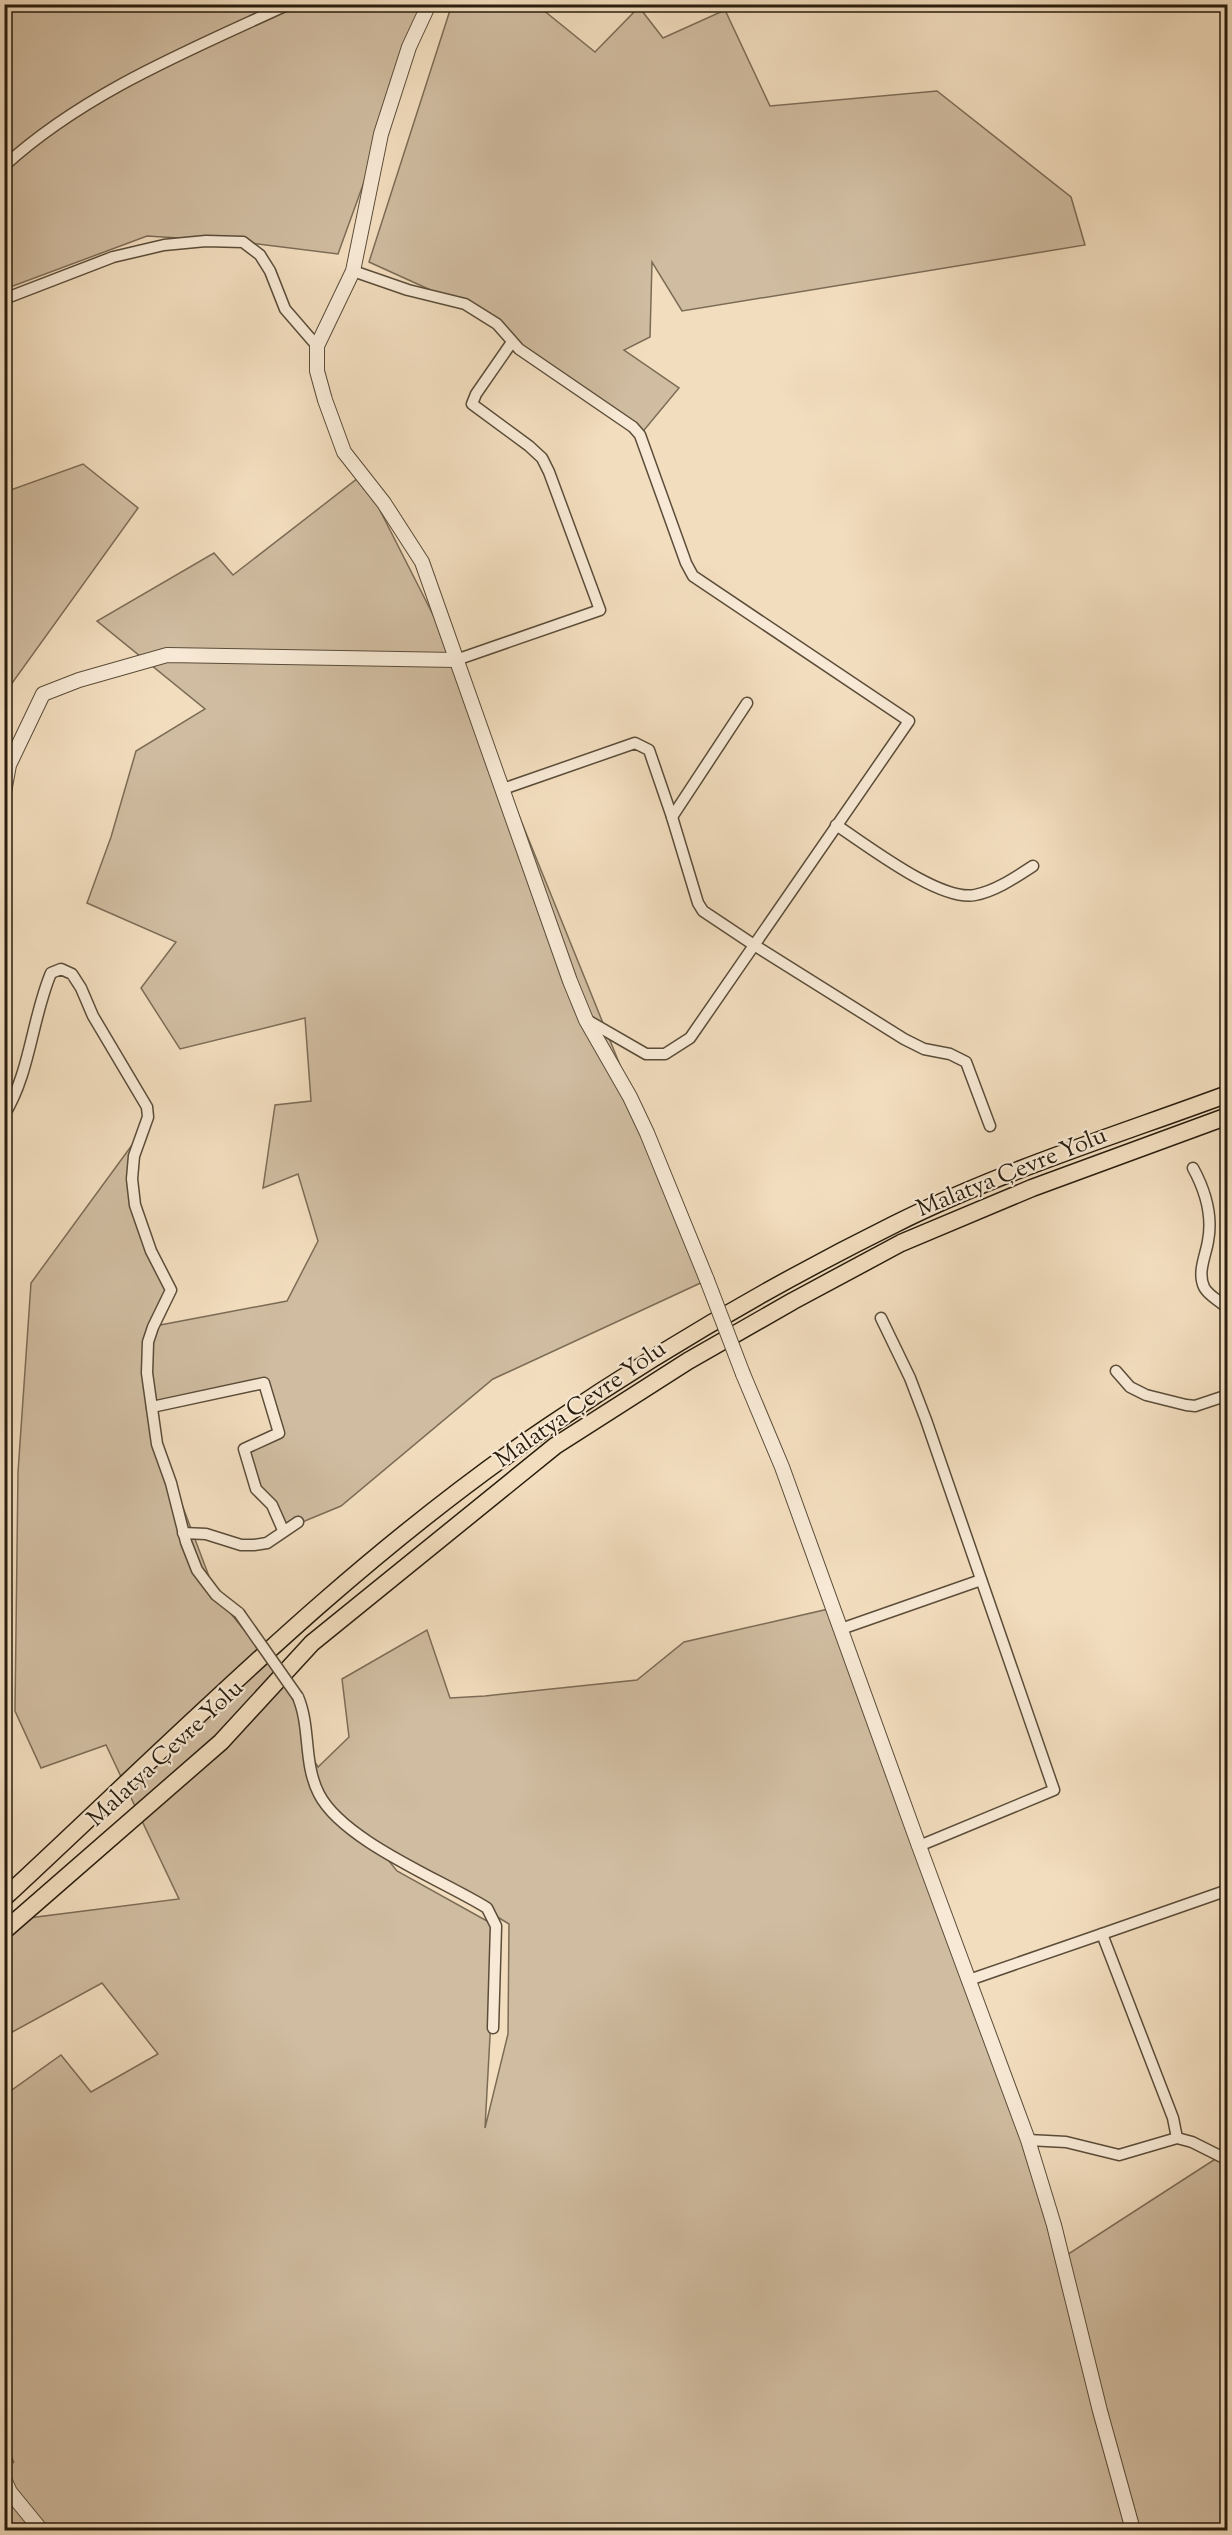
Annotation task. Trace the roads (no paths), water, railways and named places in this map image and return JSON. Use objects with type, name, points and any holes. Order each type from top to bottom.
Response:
[{"type":"highway","name":"Malatya Çevre Yolu","points":[[4,1898],[299,1624],[412,1527],[546,1427],[679,1341],[898,1223],[1011,1174],[1227,1094]]},
{"type":"highway","name":"Malatya Çevre Yolu","points":[[4,1931],[221,1742],[312,1643],[555,1446],[688,1361],[793,1300],[901,1243],[1032,1188],[1227,1116]]},
{"type":"street","points":[[4,166],[85,104],[185,52],[289,4]]},
{"type":"street","points":[[429,4],[409,47],[381,134],[353,271],[317,346],[317,371],[325,400],[344,452],[384,503],[422,561],[570,981],[586,1020],[647,1133],[782,1467],[1028,2140],[1054,2225],[1132,2530]]},
{"type":"street","points":[[4,299],[112,257],[164,245],[206,241],[243,242],[260,255],[270,271],[285,309],[317,346]]},
{"type":"street","points":[[353,271],[408,290],[465,304],[497,324],[512,342],[623,419],[640,435],[686,563],[693,576],[909,721],[690,1038],[665,1054],[646,1054],[586,1020]]},
{"type":"street","points":[[4,792],[9,765],[43,694],[79,680],[166,656],[456,660],[600,610],[542,458],[472,404],[476,394],[512,342]]},
{"type":"street","points":[[672,817],[747,702]]},
{"type":"street","points":[[503,789],[635,743],[649,750],[698,903],[703,910],[754,945],[904,1039],[924,1049],[950,1054],[966,1062],[990,1126]]},
{"type":"street","points":[[836,825],[932,886],[951,894],[975,895],[1012,879],[1033,866]]},
{"type":"street","points":[[4,1115],[15,1098],[42,994],[51,973],[61,969],[72,974],[81,988],[93,1016],[147,1107],[148,1117],[134,1156],[132,1179],[135,1205],[151,1251],[171,1290],[148,1342],[147,1373],[157,1444],[171,1483],[183,1533],[197,1570],[216,1595],[239,1613],[298,1697],[304,1712],[311,1773],[319,1795],[333,1814],[357,1834],[487,1908],[496,1926],[493,2028]]},
{"type":"street","points":[[1193,1168],[1201,1184],[1209,1214],[1209,1240],[1201,1271],[1204,1287],[1227,1309]]},
{"type":"street","points":[[881,1318],[910,1378],[926,1420],[1054,1790],[919,1845]]},
{"type":"street","points":[[1116,1371],[1130,1388],[1146,1395],[1186,1405],[1195,1406],[1227,1395]]},
{"type":"street","points":[[152,1407],[264,1383],[279,1433],[244,1449],[256,1490],[272,1505],[283,1530]]},
{"type":"street","points":[[183,1533],[206,1534],[241,1545],[254,1545],[267,1543],[298,1522]]},
{"type":"street","points":[[841,1629],[981,1580]]},
{"type":"street","points":[[969,1980],[1227,1890]]},
{"type":"street","points":[[1102,1934],[1173,2118],[1177,2138]]},
{"type":"street","points":[[1028,2140],[1066,2142],[1119,2155],[1177,2138],[1192,2142],[1227,2160]]},
{"type":"street","points":[[4,2479],[10,2492],[41,2530]]}]
